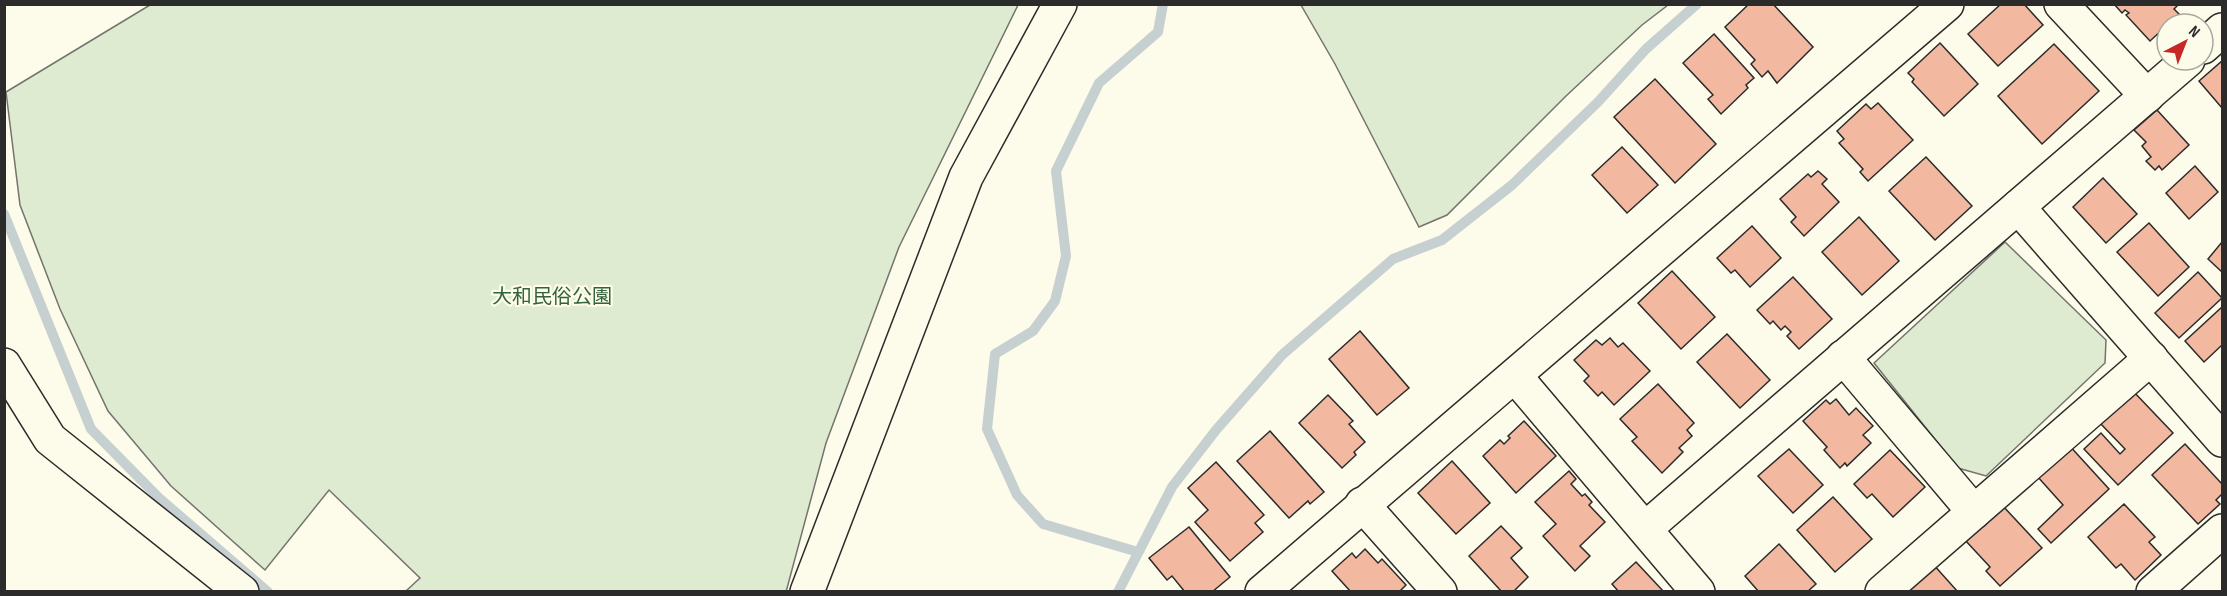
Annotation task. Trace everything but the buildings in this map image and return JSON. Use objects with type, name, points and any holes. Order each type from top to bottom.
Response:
[{"type":"street","points":[[807,591],[966,177],[1060,4]]},
{"type":"street","points":[[1262,591],[1947,4]]},
{"type":"street","points":[[2061,4],[2146,96]]},
{"type":"street","points":[[1645,529],[2174,72]]},
{"type":"street","points":[[2018,207],[2223,440]]},
{"type":"street","points":[[1843,357],[1974,512]]},
{"type":"street","points":[[1882,591],[2151,358]]},
{"type":"street","points":[[4,364],[50,440],[242,591]]},
{"type":"street","points":[[1515,376],[1698,591]]},
{"type":"street","points":[[1362,504],[1440,591]]},
{"type":"street","points":[[2153,591],[2223,531]]},
{"type":"green space","name":"大和民俗公園","points":[[150,5],[1018,5],[899,247],[826,443],[786,592],[406,591],[420,578],[329,490],[265,570],[171,486],[108,411],[60,309],[20,205],[6,92]]},
{"type":"green space","points":[[1301,5],[1668,5],[1642,25],[1566,96],[1447,215],[1419,227],[1335,64]]},
{"type":"green space","points":[[2005,242],[2106,340],[2105,363],[1986,476],[1958,468],[1874,363]]},
{"type":"waterway","points":[[1138,552],[1043,524],[1017,495],[987,429],[995,354],[1033,331],[1055,301],[1066,256],[1056,171],[1099,83],[1158,32],[1163,4]]},
{"type":"waterway","points":[[1118,592],[1172,487],[1216,430],[1282,355],[1393,259],[1442,240],[1512,185],[1598,102],[1646,49],[1697,4]]},
{"type":"waterway","points":[[4,214],[91,429],[159,498],[268,592]]}]
